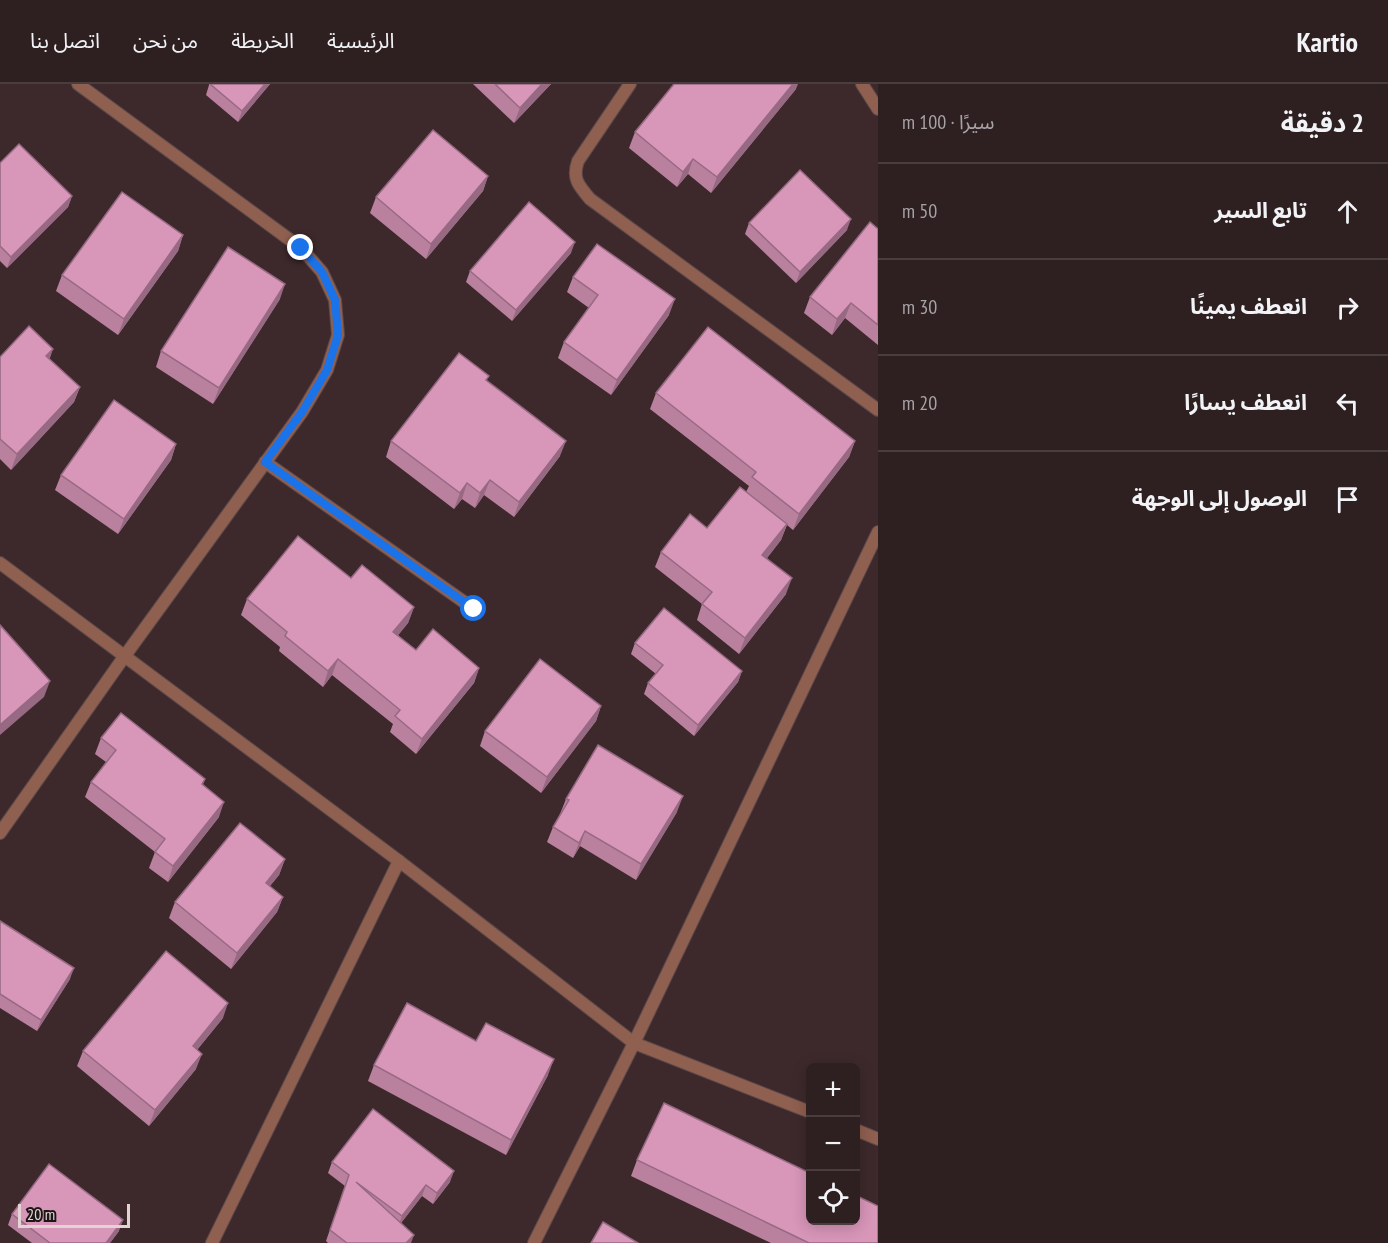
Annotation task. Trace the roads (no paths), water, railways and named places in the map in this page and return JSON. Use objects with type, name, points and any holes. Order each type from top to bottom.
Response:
[{"type":"street","points":[[0,833],[124,657],[302,412],[327,370],[338,335],[335,300],[322,272],[301,248],[78,84]]},
{"type":"street","points":[[630,84],[578,160],[575,176],[580,187],[590,199],[878,410]]},
{"type":"street","points":[[862,84],[878,109]]},
{"type":"street","points":[[265,462],[474,609]]},
{"type":"street","points":[[534,1243],[634,1043],[878,532]]},
{"type":"street","points":[[0,563],[399,861],[634,1043],[806,1110]]},
{"type":"street","points":[[212,1243],[399,861]]},
{"type":"street","points":[[860,1132],[878,1139]]}]
